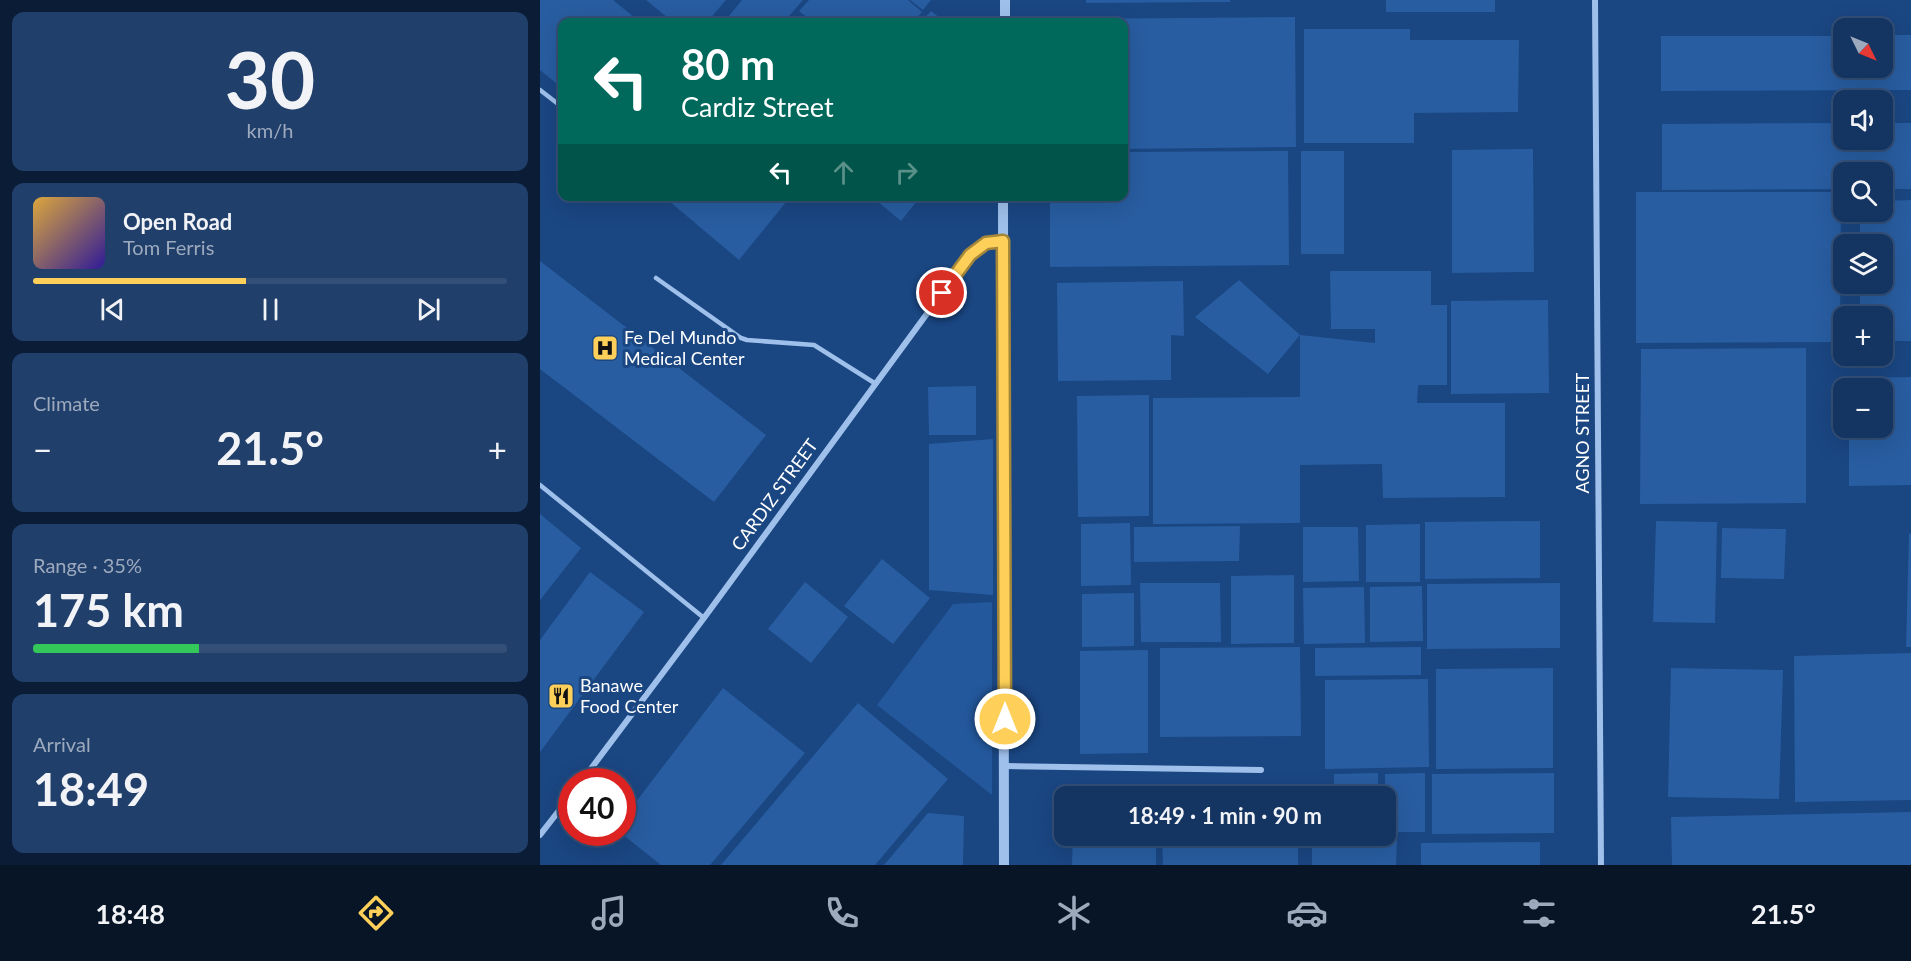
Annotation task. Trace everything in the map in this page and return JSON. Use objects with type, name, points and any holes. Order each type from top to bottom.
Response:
[{"type":"street","points":[[1005,0],[1005,18]]},
{"type":"street","name":"AGNO STREET","points":[[1595,0],[1601,865]]},
{"type":"street","points":[[1003,201],[1004,865]]},
{"type":"street","name":"CARDIZ STREET","points":[[592,768],[970,255],[986,243],[1003,241]]},
{"type":"street","points":[[1005,766],[1261,770]]},
{"type":"street","points":[[540,835],[558,812]]},
{"type":"lane","points":[[540,90],[558,104]]},
{"type":"lane","points":[[656,278],[741,338],[814,345],[876,384]]},
{"type":"lane","points":[[540,485],[704,618]]},
{"type":"shaded area","points":[[992,602],[992,795],[877,705],[953,604]]},
{"type":"building","points":[[540,0],[613,0],[635,18],[558,18],[558,85],[540,70]]},
{"type":"building","points":[[646,0],[726,0],[710,18],[668,18]]},
{"type":"building","points":[[742,0],[803,0],[787,18],[727,18]]},
{"type":"building","points":[[809,0],[908,0],[922,12],[917,18],[808,18],[799,11]]},
{"type":"building","points":[[910,0],[931,0],[923,10]]},
{"type":"building","points":[[1086,0],[1230,0],[1230,2],[1086,3]]},
{"type":"building","points":[[1386,0],[1495,0],[1495,12],[1386,12]]},
{"type":"building","points":[[931,11],[940,18],[925,18]]},
{"type":"building","points":[[1295,17],[1296,147],[1128,149],[1128,18]]},
{"type":"building","points":[[1304,29],[1410,29],[1410,40],[1519,40],[1518,112],[1414,113],[1414,143],[1304,143]]},
{"type":"building","points":[[1893,35],[1911,35],[1911,90],[1661,91],[1661,36],[1833,36],[1833,78],[1893,78]]},
{"type":"building","points":[[1833,123],[1833,150],[1893,150],[1893,123],[1911,123],[1911,189],[1893,189],[1893,162],[1833,162],[1833,189],[1662,190],[1662,124]]},
{"type":"building","points":[[1533,149],[1534,272],[1452,273],[1452,150]]},
{"type":"building","points":[[1288,151],[1289,265],[1050,267],[1050,201],[1128,201],[1128,152]]},
{"type":"building","points":[[1301,151],[1344,151],[1344,254],[1301,254]]},
{"type":"building","points":[[1636,192],[1833,192],[1833,222],[1841,222],[1841,234],[1833,234],[1833,294],[1840,294],[1840,306],[1833,306],[1833,342],[1636,343]]},
{"type":"building","points":[[1911,200],[1911,341],[1893,341],[1893,306],[1860,306],[1860,294],[1893,294],[1893,234],[1860,234],[1860,222],[1893,222],[1893,201]]},
{"type":"building","points":[[669,201],[787,201],[739,260]]},
{"type":"building","points":[[877,201],[917,201],[901,221]]},
{"type":"building","points":[[540,261],[766,435],[714,502],[540,369]]},
{"type":"building","points":[[1330,271],[1431,271],[1431,305],[1447,305],[1447,385],[1418,385],[1417,403],[1505,403],[1505,497],[1383,498],[1382,464],[1300,465],[1300,523],[1153,524],[1153,398],[1300,397],[1300,335],[1375,343],[1375,329],[1331,329]]},
{"type":"building","points":[[1239,280],[1300,335],[1268,374],[1195,317]]},
{"type":"building","points":[[1183,281],[1184,336],[1171,335],[1171,380],[1058,381],[1057,283]]},
{"type":"building","points":[[1548,300],[1549,393],[1451,394],[1451,301]]},
{"type":"building","points":[[1806,348],[1806,503],[1640,504],[1641,349]]},
{"type":"building","points":[[1911,377],[1911,485],[1849,486],[1849,438],[1893,438],[1893,378],[1849,378]]},
{"type":"building","points":[[976,386],[976,435],[929,435],[928,387]]},
{"type":"building","points":[[1149,395],[1149,516],[1078,517],[1077,396]]},
{"type":"building","points":[[993,439],[993,595],[929,590],[929,444]]},
{"type":"building","points":[[540,514],[581,548],[540,600]]},
{"type":"building","points":[[1540,521],[1540,578],[1425,579],[1425,522]]},
{"type":"building","points":[[1656,521],[1717,522],[1715,623],[1653,622]]},
{"type":"building","points":[[1130,523],[1131,585],[1081,586],[1081,524]]},
{"type":"building","points":[[1420,524],[1420,582],[1366,582],[1366,525]]},
{"type":"building","points":[[1240,526],[1239,561],[1134,562],[1134,527]]},
{"type":"building","points":[[1303,527],[1358,527],[1359,581],[1303,582]]},
{"type":"building","points":[[1722,528],[1786,529],[1784,579],[1721,578]]},
{"type":"building","points":[[1909,533],[1911,534],[1911,647],[1906,647]]},
{"type":"building","points":[[882,559],[930,598],[893,644],[844,606]]},
{"type":"building","name":"Banawe Food Center","points":[[590,572],[644,612],[540,752],[540,640]]},
{"type":"building","points":[[1294,575],[1294,643],[1231,644],[1231,576]]},
{"type":"building","points":[[805,582],[848,617],[811,663],[768,629]]},
{"type":"building","points":[[1140,583],[1220,583],[1221,642],[1141,642]]},
{"type":"building","points":[[1560,583],[1560,648],[1427,649],[1427,584]]},
{"type":"building","points":[[1422,586],[1423,641],[1370,642],[1370,587]]},
{"type":"building","points":[[1364,587],[1365,643],[1304,644],[1303,588]]},
{"type":"building","points":[[1134,593],[1134,646],[1082,647],[1082,594]]},
{"type":"building","points":[[1300,647],[1301,736],[1160,737],[1160,648]]},
{"type":"building","points":[[1421,647],[1421,675],[1315,676],[1315,648]]},
{"type":"building","points":[[1148,650],[1148,753],[1080,754],[1080,651]]},
{"type":"building","points":[[1911,653],[1911,800],[1795,802],[1794,656]]},
{"type":"building","points":[[1553,668],[1553,768],[1436,769],[1436,669]]},
{"type":"building","points":[[1671,668],[1783,670],[1779,799],[1668,797]]},
{"type":"building","points":[[1428,679],[1429,767],[1325,769],[1325,680]]},
{"type":"building","points":[[723,688],[805,753],[710,865],[661,865],[636,845],[636,802]]},
{"type":"building","points":[[858,703],[948,779],[875,865],[721,865]]},
{"type":"building","points":[[1378,773],[1378,786],[1334,786],[1334,774]]},
{"type":"building","points":[[1425,773],[1425,832],[1396,832],[1396,786],[1385,786],[1385,774]]},
{"type":"building","points":[[1554,773],[1554,833],[1432,834],[1432,774]]},
{"type":"building","points":[[1911,812],[1911,865],[1672,865],[1671,817]]},
{"type":"building","points":[[928,813],[964,816],[963,865],[884,865]]},
{"type":"building","points":[[1397,836],[1396,865],[1312,865],[1312,846],[1396,846]]},
{"type":"building","points":[[1540,842],[1540,865],[1421,865],[1421,843]]},
{"type":"building","points":[[1073,846],[1156,846],[1156,865],[1072,865]]},
{"type":"building","points":[[1162,846],[1298,846],[1298,865],[1163,865]]},
{"type":"place","name":"Fe Del Mundo Medical Center","points":[[605,348]]},
{"type":"place","name":"Banawe Food Center","points":[[561,696]]},
{"type":"route","points":[[942,293],[970,255],[986,243],[1003,241],[1005,719]]}]
